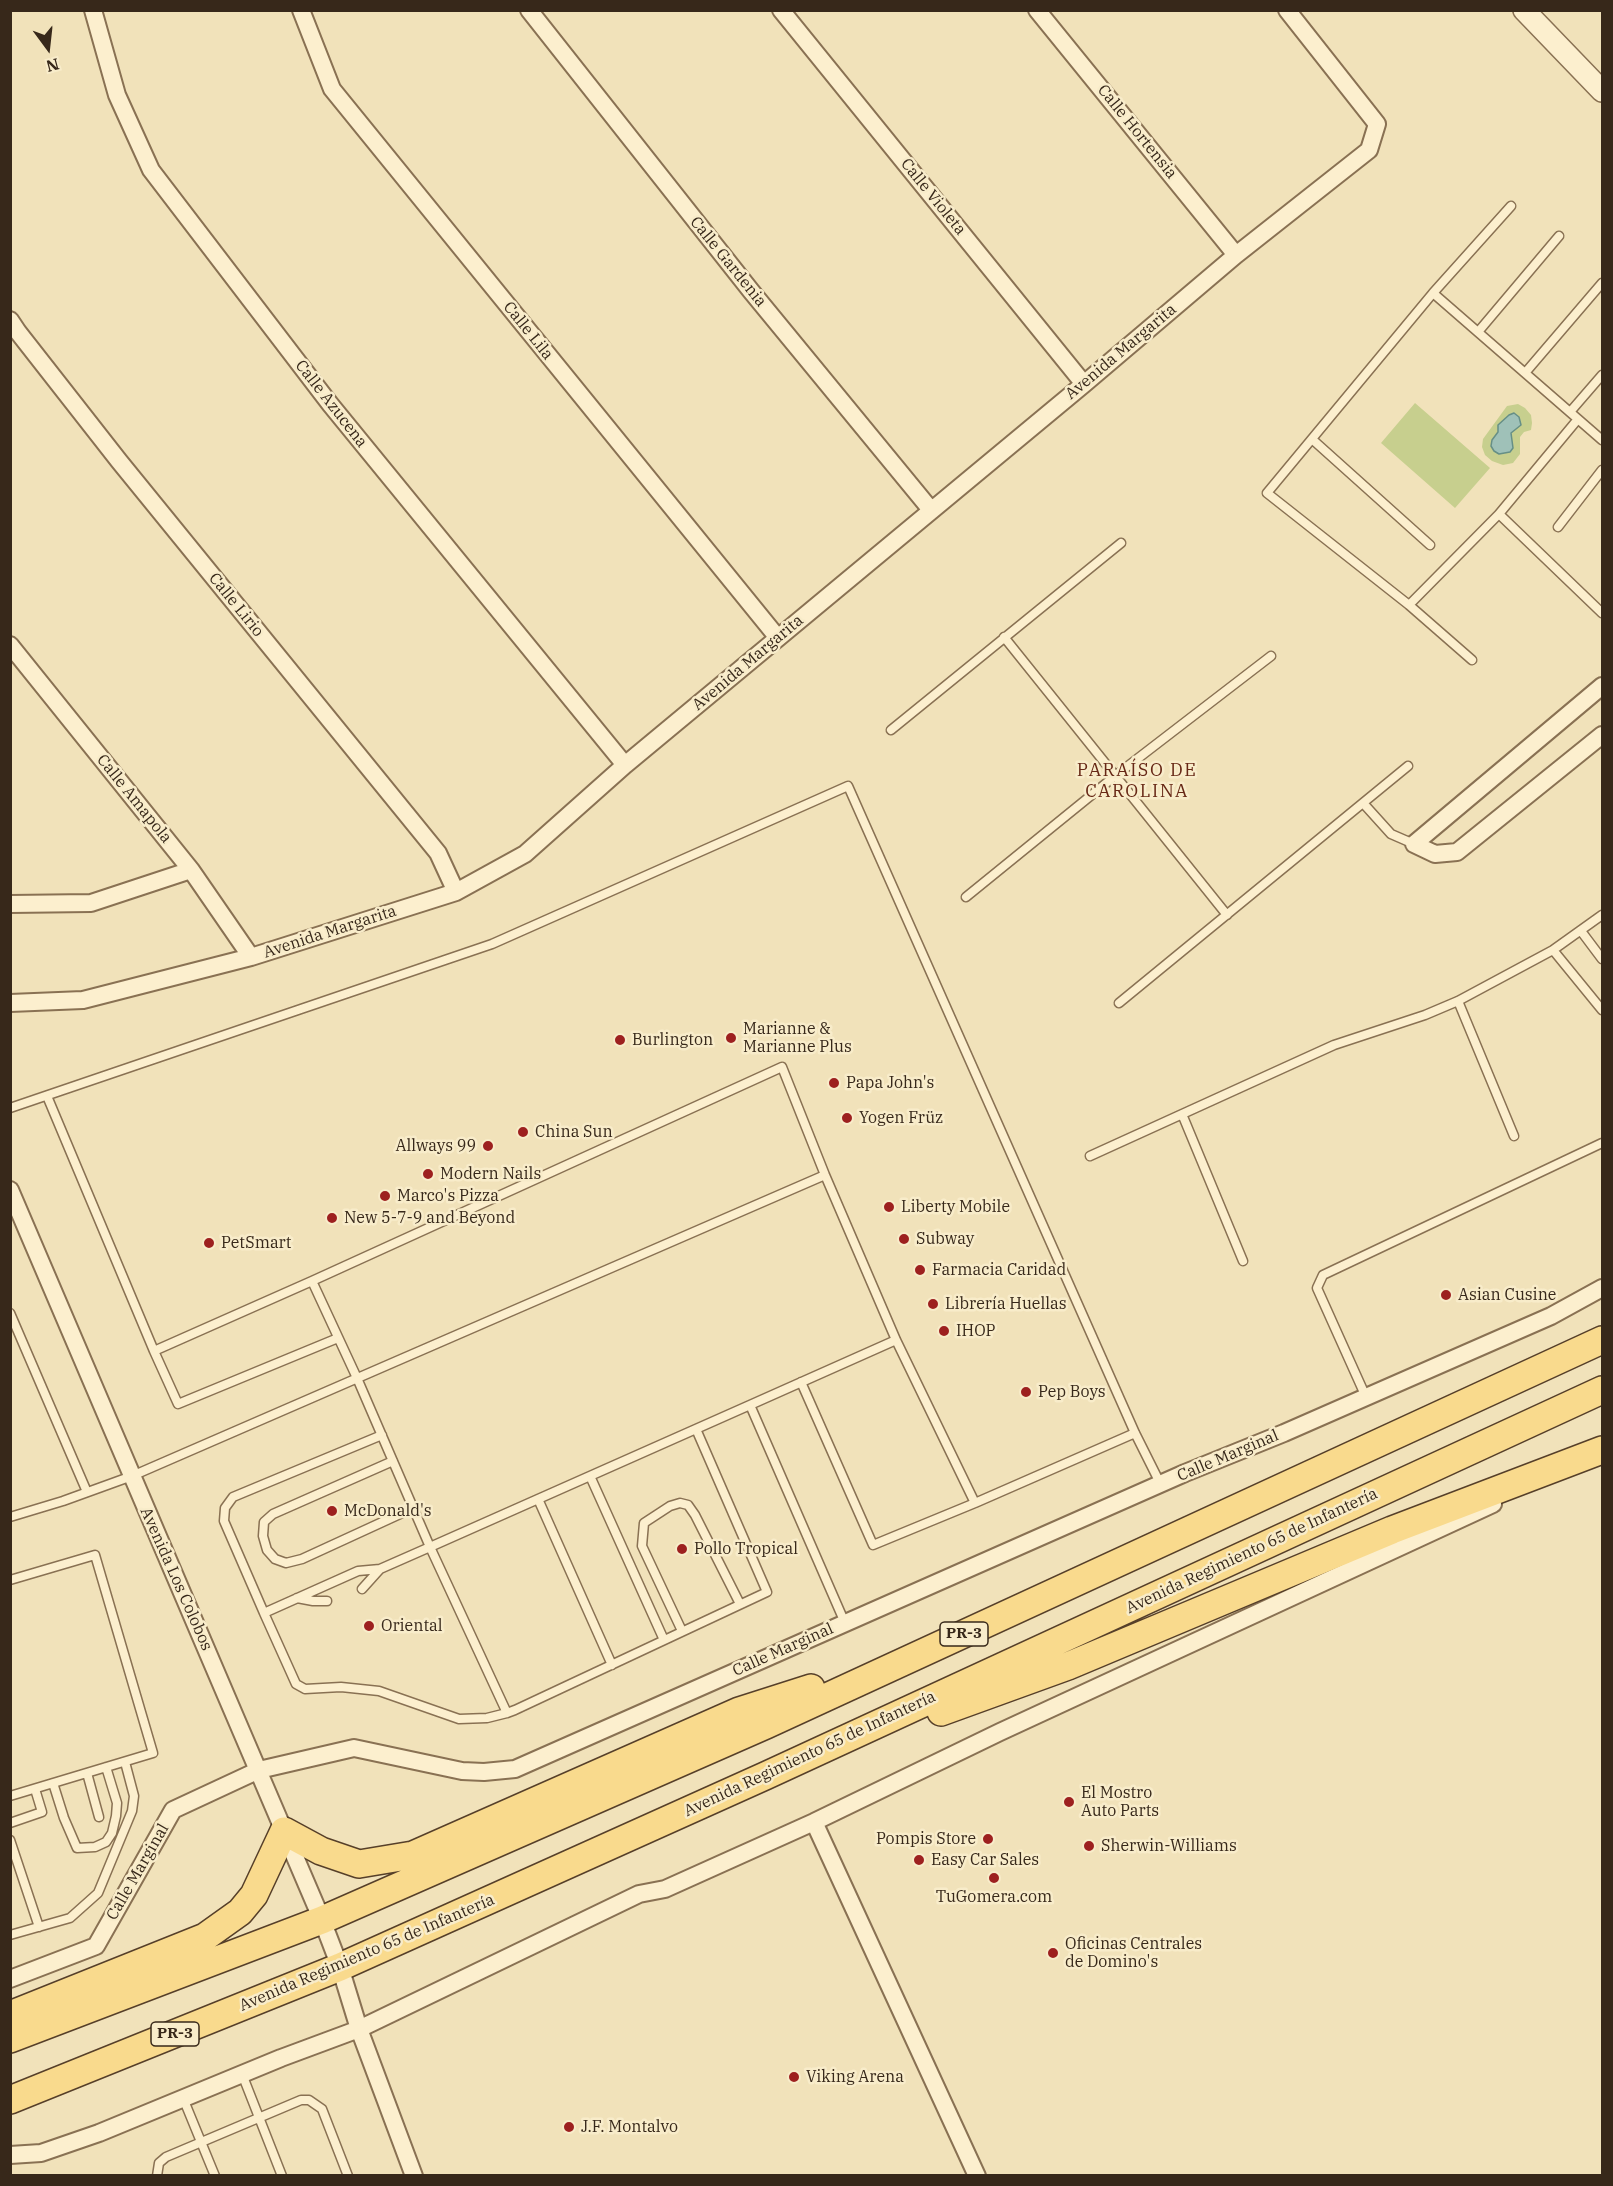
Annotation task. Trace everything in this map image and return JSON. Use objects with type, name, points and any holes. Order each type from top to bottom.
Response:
[{"type":"main road","name":"PR-3","points":[[10,2039],[322,1920],[766,1725],[1602,1340]]},
{"type":"main road","name":"Avenida Regimiento 65 de Infantería","points":[[10,2100],[340,1967],[765,1776],[1602,1390]]},
{"type":"main road","points":[[765,1776],[1068,1666],[1392,1530],[1602,1452]]},
{"type":"main road","points":[[10,2015],[205,1937],[240,1911],[254,1896],[284,1831],[321,1851],[359,1864],[413,1855],[739,1712],[931,1649]]},
{"type":"street","name":"Calle Azucena","points":[[93,10],[117,95],[151,170],[330,404],[625,765]]},
{"type":"street","name":"Calle Lila","points":[[301,10],[332,89],[778,638]]},
{"type":"street","name":"Calle Gardenia","points":[[529,10],[752,291],[931,510]]},
{"type":"street","name":"Calle Violeta","points":[[781,10],[1084,384]]},
{"type":"street","name":"Calle Hortensia","points":[[1037,10],[1236,255]]},
{"type":"street","name":"Avenida Margarita","points":[[10,1003],[83,1000],[251,957],[456,892],[525,854],[625,765],[1236,255],[1369,150],[1377,124],[1287,10]]},
{"type":"street","points":[[1524,10],[1602,92]]},
{"type":"street","name":"Calle Lirio","points":[[10,320],[119,461],[438,853],[456,892]]},
{"type":"street","name":"Calle Amapola","points":[[10,645],[191,870],[251,957]]},
{"type":"street","points":[[1602,686],[1414,844],[1435,854],[1457,852],[1602,735]]},
{"type":"street","points":[[10,904],[91,903],[191,870]]},
{"type":"street","name":"Avenida Los Colobos","points":[[10,1190],[322,1920],[410,2174]]},
{"type":"street","name":"Calle Marginal","points":[[10,1979],[96,1946],[173,1810],[259,1770],[354,1748],[462,1771],[484,1772],[516,1769],[845,1623],[1551,1316],[1602,1288]]},
{"type":"street","points":[[10,2155],[41,2153],[67,2145],[359,2029],[639,1894],[665,1889],[814,1822],[1000,1732],[1602,1452]]},
{"type":"street","points":[[814,1822],[977,2175]]},
{"type":"lane","points":[[1472,660],[1409,605],[1267,493],[1433,293],[1511,206]]},
{"type":"lane","points":[[1478,332],[1558,236]]},
{"type":"lane","points":[[1525,373],[1602,283]]},
{"type":"lane","points":[[1433,293],[1602,440]]},
{"type":"lane","points":[[1570,412],[1602,375]]},
{"type":"lane","points":[[1409,605],[1499,514],[1578,419]]},
{"type":"lane","points":[[1313,440],[1430,545]]},
{"type":"lane","points":[[1558,527],[1602,470]]},
{"type":"lane","points":[[1499,514],[1602,613]]},
{"type":"lane","points":[[891,730],[1121,543]]},
{"type":"lane","points":[[1004,638],[1227,915]]},
{"type":"lane","points":[[966,897],[1115,776],[1271,656]]},
{"type":"lane","points":[[1119,1003],[1408,766]]},
{"type":"lane","points":[[10,1108],[492,944],[848,786],[1135,1433],[1161,1485]]},
{"type":"lane","points":[[1363,803],[1390,834],[1414,844]]},
{"type":"lane","points":[[1090,1156],[1334,1045],[1425,1016],[1458,1001],[1553,950],[1602,915]]},
{"type":"lane","points":[[1581,931],[1602,959]]},
{"type":"lane","points":[[1553,950],[1602,1009]]},
{"type":"lane","points":[[1458,1001],[1514,1136]]},
{"type":"lane","points":[[153,1351],[782,1067],[896,1340],[975,1503]]},
{"type":"lane","points":[[47,1096],[153,1351],[178,1404],[338,1338]]},
{"type":"lane","points":[[1182,1114],[1243,1261]]},
{"type":"lane","points":[[1366,1397],[1317,1288],[1323,1275],[1602,1143]]},
{"type":"lane","points":[[10,1517],[132,1476],[825,1174]]},
{"type":"lane","points":[[312,1281],[357,1378],[430,1547],[507,1713]]},
{"type":"lane","points":[[10,1313],[87,1492]]},
{"type":"lane","points":[[264,1613],[358,1571],[380,1569],[896,1340]]},
{"type":"lane","points":[[801,1382],[873,1545],[1135,1433]]},
{"type":"lane","points":[[750,1405],[845,1623]]},
{"type":"lane","points":[[382,1435],[233,1497],[225,1508],[225,1521],[296,1684],[305,1689],[341,1687],[379,1691],[459,1719],[487,1718],[507,1713],[767,1592],[696,1429]]},
{"type":"lane","points":[[393,1461],[273,1514],[264,1522],[263,1536],[267,1550],[275,1559],[286,1563],[302,1559],[413,1508]]},
{"type":"lane","points":[[590,1476],[663,1640]]},
{"type":"lane","points":[[538,1499],[612,1665]]},
{"type":"lane","points":[[682,1631],[642,1545],[644,1523],[670,1506],[680,1503],[688,1505],[740,1604]]},
{"type":"lane","points":[[10,1580],[95,1555],[153,1753],[10,1796]]},
{"type":"lane","points":[[362,1589],[380,1569]]},
{"type":"lane","points":[[297,1598],[327,1601]]},
{"type":"lane","points":[[10,1935],[70,1918],[98,1893],[132,1811],[134,1796],[125,1762]]},
{"type":"lane","points":[[53,1783],[64,1818],[77,1848],[95,1847],[106,1842],[112,1833],[116,1816],[117,1803],[106,1767]]},
{"type":"lane","points":[[87,1773],[99,1817]]},
{"type":"lane","points":[[10,1823],[42,1812],[35,1789]]},
{"type":"lane","points":[[10,1840],[39,1927]]},
{"type":"lane","points":[[242,2074],[282,2175]]},
{"type":"lane","points":[[183,2098],[215,2175]]},
{"type":"lane","points":[[157,2175],[159,2163],[166,2157],[301,2100],[309,2100],[322,2109],[348,2175]]},
{"type":"green space","points":[[1415,403],[1490,468],[1455,508],[1381,443]]},
{"type":"green space","points":[[1518,404],[1531,415],[1531,430],[1524,432],[1520,437],[1520,454],[1513,463],[1503,465],[1492,461],[1485,455],[1482,447],[1483,439],[1507,406]]},
{"type":"water","points":[[1514,413],[1519,417],[1521,425],[1511,433],[1513,448],[1510,452],[1499,454],[1491,446],[1492,440],[1498,432],[1498,425]]},
{"type":"place","name":"Marianne & Marianne Plus","points":[[731,1038]]},
{"type":"place","name":"Burlington","points":[[620,1040]]},
{"type":"place","name":"Papa John's","points":[[834,1083]]},
{"type":"place","name":"Yogen Früz","points":[[847,1118]]},
{"type":"place","name":"China Sun","points":[[523,1132]]},
{"type":"place","name":"Allways 99","points":[[488,1146]]},
{"type":"place","name":"Modern Nails","points":[[428,1174]]},
{"type":"place","name":"Marco's Pizza","points":[[385,1196]]},
{"type":"place","name":"Liberty Mobile","points":[[889,1207]]},
{"type":"place","name":"New 5-7-9 and Beyond","points":[[332,1218]]},
{"type":"place","name":"Subway","points":[[904,1239]]},
{"type":"place","name":"PetSmart","points":[[209,1243]]},
{"type":"place","name":"Farmacia Caridad","points":[[920,1270]]},
{"type":"place","name":"Asian Cusine","points":[[1446,1295]]},
{"type":"place","name":"Librería Huellas","points":[[933,1304]]},
{"type":"place","name":"IHOP","points":[[944,1331]]},
{"type":"place","name":"Pep Boys","points":[[1026,1392]]},
{"type":"place","name":"McDonald's","points":[[332,1511]]},
{"type":"place","name":"Pollo Tropical","points":[[682,1549]]},
{"type":"place","name":"Oriental","points":[[369,1626]]},
{"type":"place","name":"El Mostro Auto Parts","points":[[1069,1802]]},
{"type":"place","name":"Pompis Store","points":[[988,1839]]},
{"type":"place","name":"Sherwin-Williams","points":[[1089,1846]]},
{"type":"place","name":"Easy Car Sales","points":[[919,1860]]},
{"type":"place","name":"TuGomera.com","points":[[994,1878]]},
{"type":"place","name":"Oficinas Centrales de Domino's","points":[[1053,1953]]},
{"type":"place","name":"Viking Arena","points":[[794,2077]]},
{"type":"place","name":"J.F. Montalvo","points":[[569,2127]]},
{"type":"district","name":"PARAÍSO DE CAROLINA","points":[[1137,781]]}]
